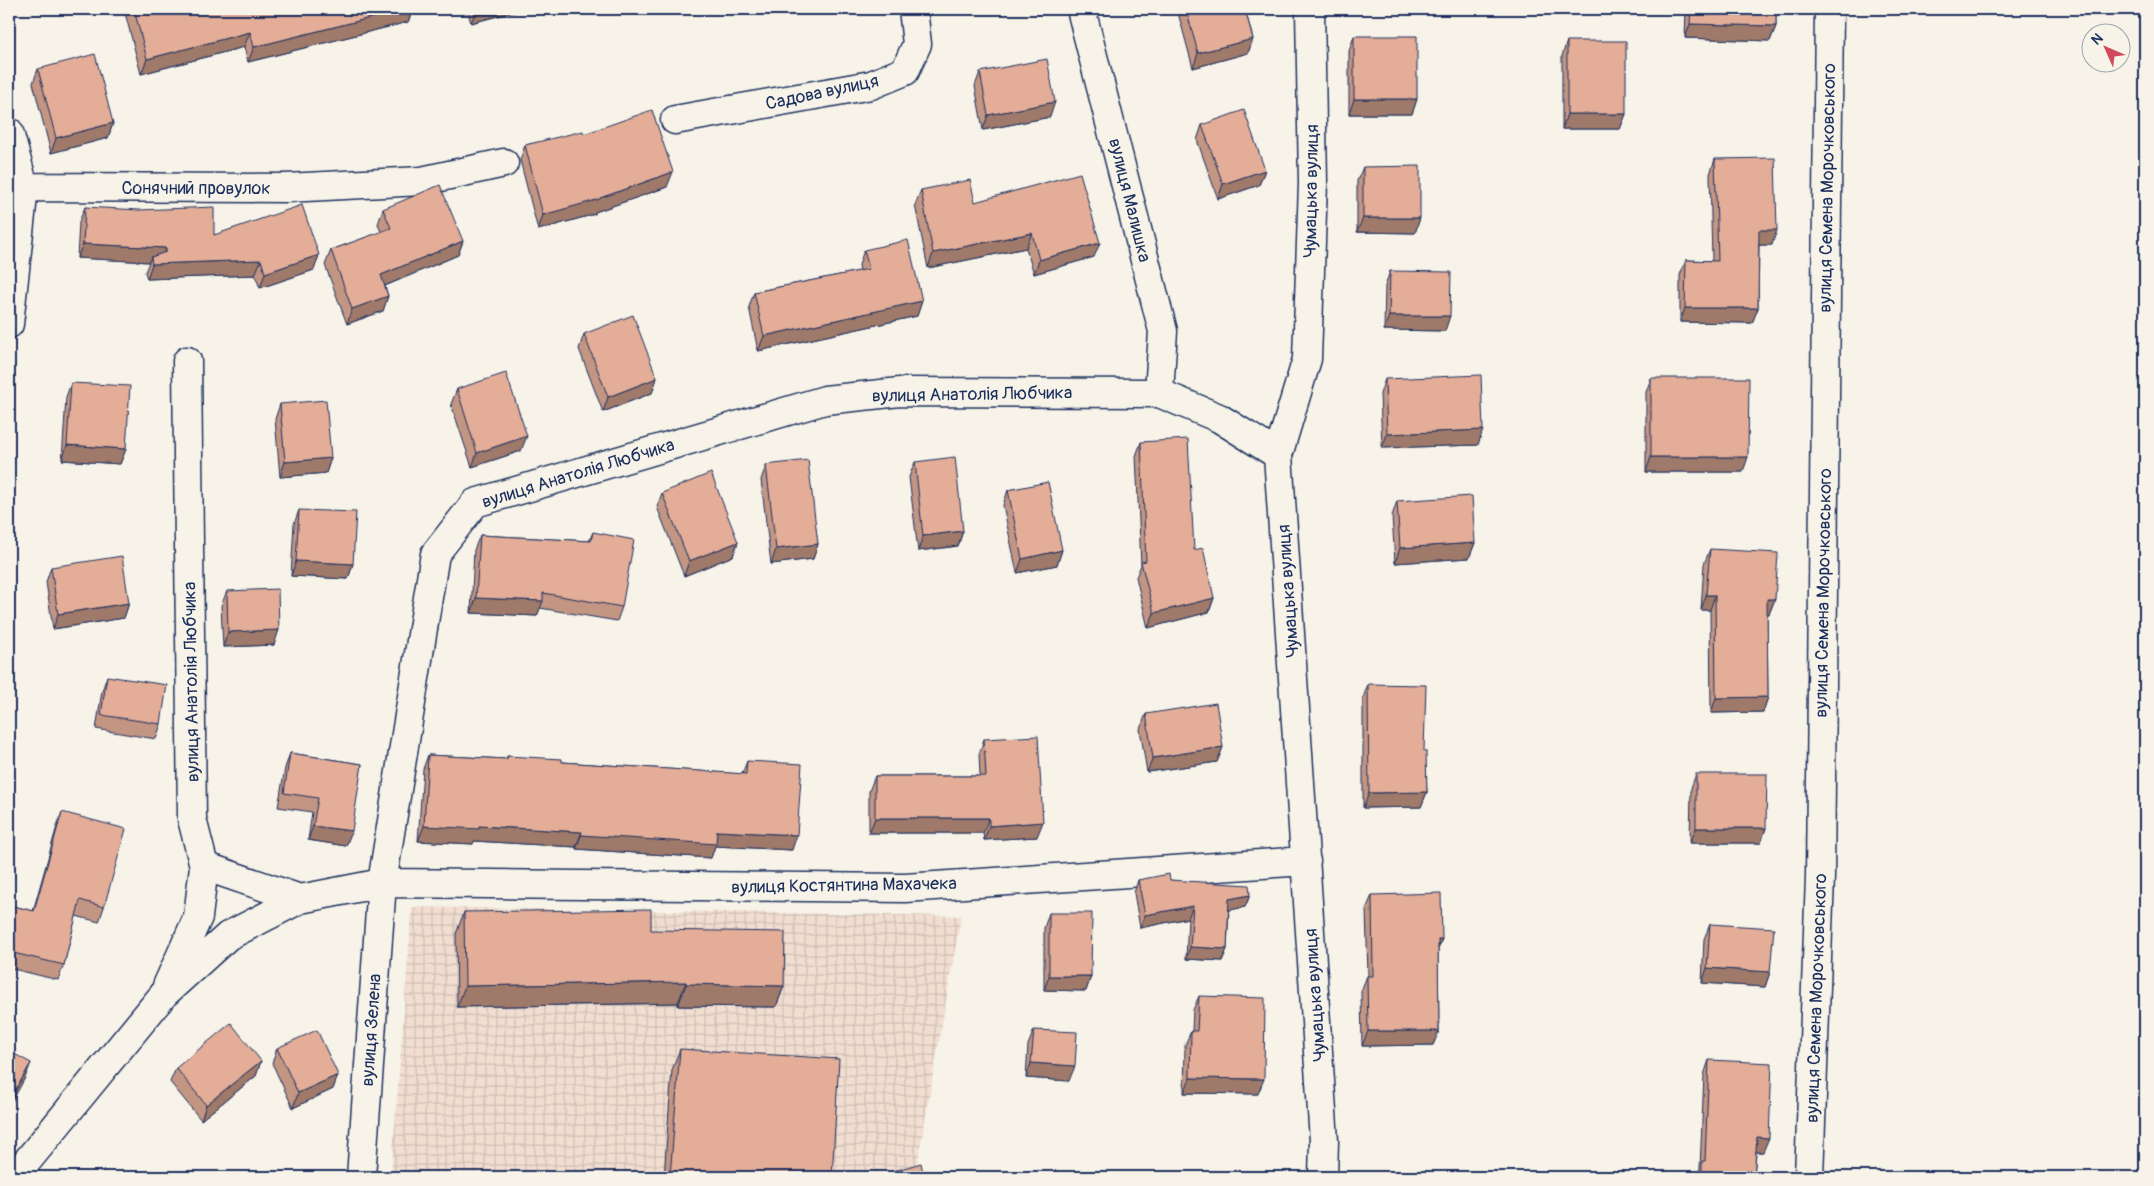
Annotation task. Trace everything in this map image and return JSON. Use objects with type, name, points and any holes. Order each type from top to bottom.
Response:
[{"type":"street","name":"Садова вулиця","points":[[675,120],[871,85],[905,71],[917,44],[913,9]]},
{"type":"street","name":"вулиця Малишка","points":[[1081,9],[1163,331],[1159,393]]},
{"type":"street","name":"Чумацька вулиця","points":[[1310,9],[1312,183],[1307,359],[1278,455],[1324,1141],[1323,1177]]},
{"type":"street","name":"вулиця Семена Морочковського","points":[[1809,1177],[1820,877],[1829,9]]},
{"type":"street","points":[[9,132],[24,187],[9,324]]},
{"type":"street","name":"Сонячний провулок","points":[[24,187],[286,188],[422,181],[504,164]]},
{"type":"street","name":"вулиця Анатолія Любчика","points":[[164,994],[198,917],[204,866],[192,819],[187,361]]},
{"type":"street","name":"вулиця Анатолія Любчика","points":[[14,1177],[164,994],[228,936],[300,898],[382,883],[435,554],[475,502],[825,400],[900,392],[1159,393],[1219,418],[1278,455]]},
{"type":"street","name":"вулиця Костянтина Махачека","points":[[382,883],[905,888],[1306,861]]},
{"type":"street","points":[[204,866],[300,898]]},
{"type":"street","name":"вулиця Зелена","points":[[361,1177],[382,883]]},
{"type":"shaded area","points":[[412,907],[961,916],[915,1177],[391,1177]]},
{"type":"building","points":[[134,9],[406,9],[254,47],[250,32],[147,59]]},
{"type":"building","points":[[1186,9],[1245,9],[1253,39],[1198,53]]},
{"type":"building","points":[[1691,9],[1776,9],[1776,26],[1690,24]]},
{"type":"building","points":[[1354,36],[1417,36],[1417,99],[1354,99]]},
{"type":"building","points":[[1567,41],[1626,41],[1626,114],[1567,114]]},
{"type":"building","points":[[95,54],[113,123],[56,138],[38,69]]},
{"type":"building","points":[[1047,59],[1055,102],[988,115],[980,72]]},
{"type":"building","points":[[652,110],[673,172],[600,199],[543,215],[525,145],[583,131],[584,134]]},
{"type":"building","points":[[1244,110],[1265,170],[1223,184],[1202,125]]},
{"type":"building","points":[[1775,158],[1777,230],[1759,230],[1758,308],[1685,308],[1686,260],[1718,261],[1715,159]]},
{"type":"building","points":[[1420,166],[1420,218],[1363,218],[1363,167]]},
{"type":"building","points":[[1080,173],[1100,243],[1039,260],[1032,233],[933,253],[921,190],[970,180],[975,202]]},
{"type":"building","points":[[440,185],[463,241],[381,275],[388,296],[352,309],[331,250],[391,228],[383,209]]},
{"type":"building","points":[[302,205],[319,255],[265,273],[261,260],[152,264],[151,257],[166,252],[166,248],[83,244],[85,207],[139,210],[214,207],[214,235]]},
{"type":"building","points":[[908,240],[922,301],[764,336],[754,292],[869,269],[864,250]]},
{"type":"building","points":[[1390,271],[1451,272],[1450,316],[1389,316]]},
{"type":"building","points":[[633,315],[657,378],[608,397],[584,334]]},
{"type":"building","points":[[506,373],[527,436],[477,453],[457,389]]},
{"type":"building","points":[[1481,375],[1483,430],[1387,434],[1385,379]]},
{"type":"building","points":[[1651,378],[1749,378],[1748,457],[1651,457]]},
{"type":"building","points":[[71,383],[130,386],[126,449],[67,445]]},
{"type":"building","points":[[326,400],[331,458],[285,462],[280,404]]},
{"type":"building","points":[[1188,439],[1194,550],[1203,548],[1214,598],[1154,613],[1141,562],[1146,561],[1141,442]]},
{"type":"building","points":[[955,457],[963,531],[923,536],[915,462]]},
{"type":"building","points":[[808,460],[818,544],[776,549],[766,465]]},
{"type":"building","points":[[711,473],[738,542],[689,561],[662,493]]},
{"type":"building","points":[[1048,482],[1062,550],[1022,559],[1008,490]]},
{"type":"building","points":[[1472,496],[1475,543],[1400,548],[1397,501]]},
{"type":"building","points":[[299,510],[356,512],[353,564],[296,561]]},
{"type":"building","points":[[593,532],[634,540],[622,607],[543,593],[543,601],[476,598],[480,535],[591,541]]},
{"type":"building","points":[[1710,549],[1778,553],[1775,599],[1767,599],[1768,697],[1716,698],[1715,595],[1706,595]]},
{"type":"building","points":[[122,556],[129,603],[58,614],[51,567]]},
{"type":"building","points":[[278,589],[279,630],[228,632],[227,591]]},
{"type":"building","points":[[107,676],[167,685],[161,724],[101,715]]},
{"type":"building","points":[[1368,684],[1426,685],[1424,751],[1426,751],[1427,792],[1369,793]]},
{"type":"building","points":[[1216,703],[1223,747],[1153,758],[1146,714]]},
{"type":"building","points":[[1038,736],[1043,822],[989,826],[989,818],[875,818],[875,776],[986,776],[984,739]]},
{"type":"building","points":[[290,753],[362,764],[352,831],[313,826],[318,798],[284,793]]},
{"type":"building","points":[[428,755],[507,759],[507,756],[562,759],[562,762],[746,774],[747,761],[802,764],[797,835],[717,831],[716,844],[581,835],[582,832],[479,826],[479,829],[424,826]]},
{"type":"building","points":[[1696,774],[1767,774],[1766,828],[1696,828]]},
{"type":"building","points":[[62,812],[126,829],[104,907],[80,900],[64,965],[9,952],[9,905],[34,911]]},
{"type":"building","points":[[1169,874],[1170,880],[1249,885],[1250,895],[1229,899],[1227,949],[1190,947],[1193,906],[1145,915],[1138,880]]},
{"type":"building","points":[[1441,893],[1442,939],[1438,939],[1439,1031],[1368,1031],[1367,976],[1373,976],[1372,895]]},
{"type":"building","points":[[651,909],[651,930],[785,932],[784,986],[686,984],[686,982],[465,986],[464,912]]},
{"type":"building","points":[[1049,913],[1092,913],[1091,976],[1049,976]]},
{"type":"building","points":[[1710,924],[1774,928],[1770,972],[1707,968]]},
{"type":"building","points":[[1199,996],[1265,998],[1264,1079],[1190,1078],[1191,1031],[1197,1031]]},
{"type":"building","points":[[231,1023],[261,1061],[206,1105],[176,1068]]},
{"type":"building","points":[[317,1030],[338,1075],[298,1093],[277,1048]]},
{"type":"building","points":[[1034,1030],[1077,1032],[1075,1066],[1031,1063]]},
{"type":"building","points":[[680,1049],[839,1059],[832,1177],[670,1177]]},
{"type":"building","points":[[9,1051],[31,1063],[9,1101]]},
{"type":"building","points":[[1709,1060],[1772,1063],[1769,1138],[1757,1137],[1754,1177],[1702,1177],[1702,1161],[1705,1161]]},
{"type":"building","points":[[921,1163],[924,1177],[881,1177],[880,1175]]},
{"type":"building","points":[[51,1172],[57,1177],[46,1177]]}]
